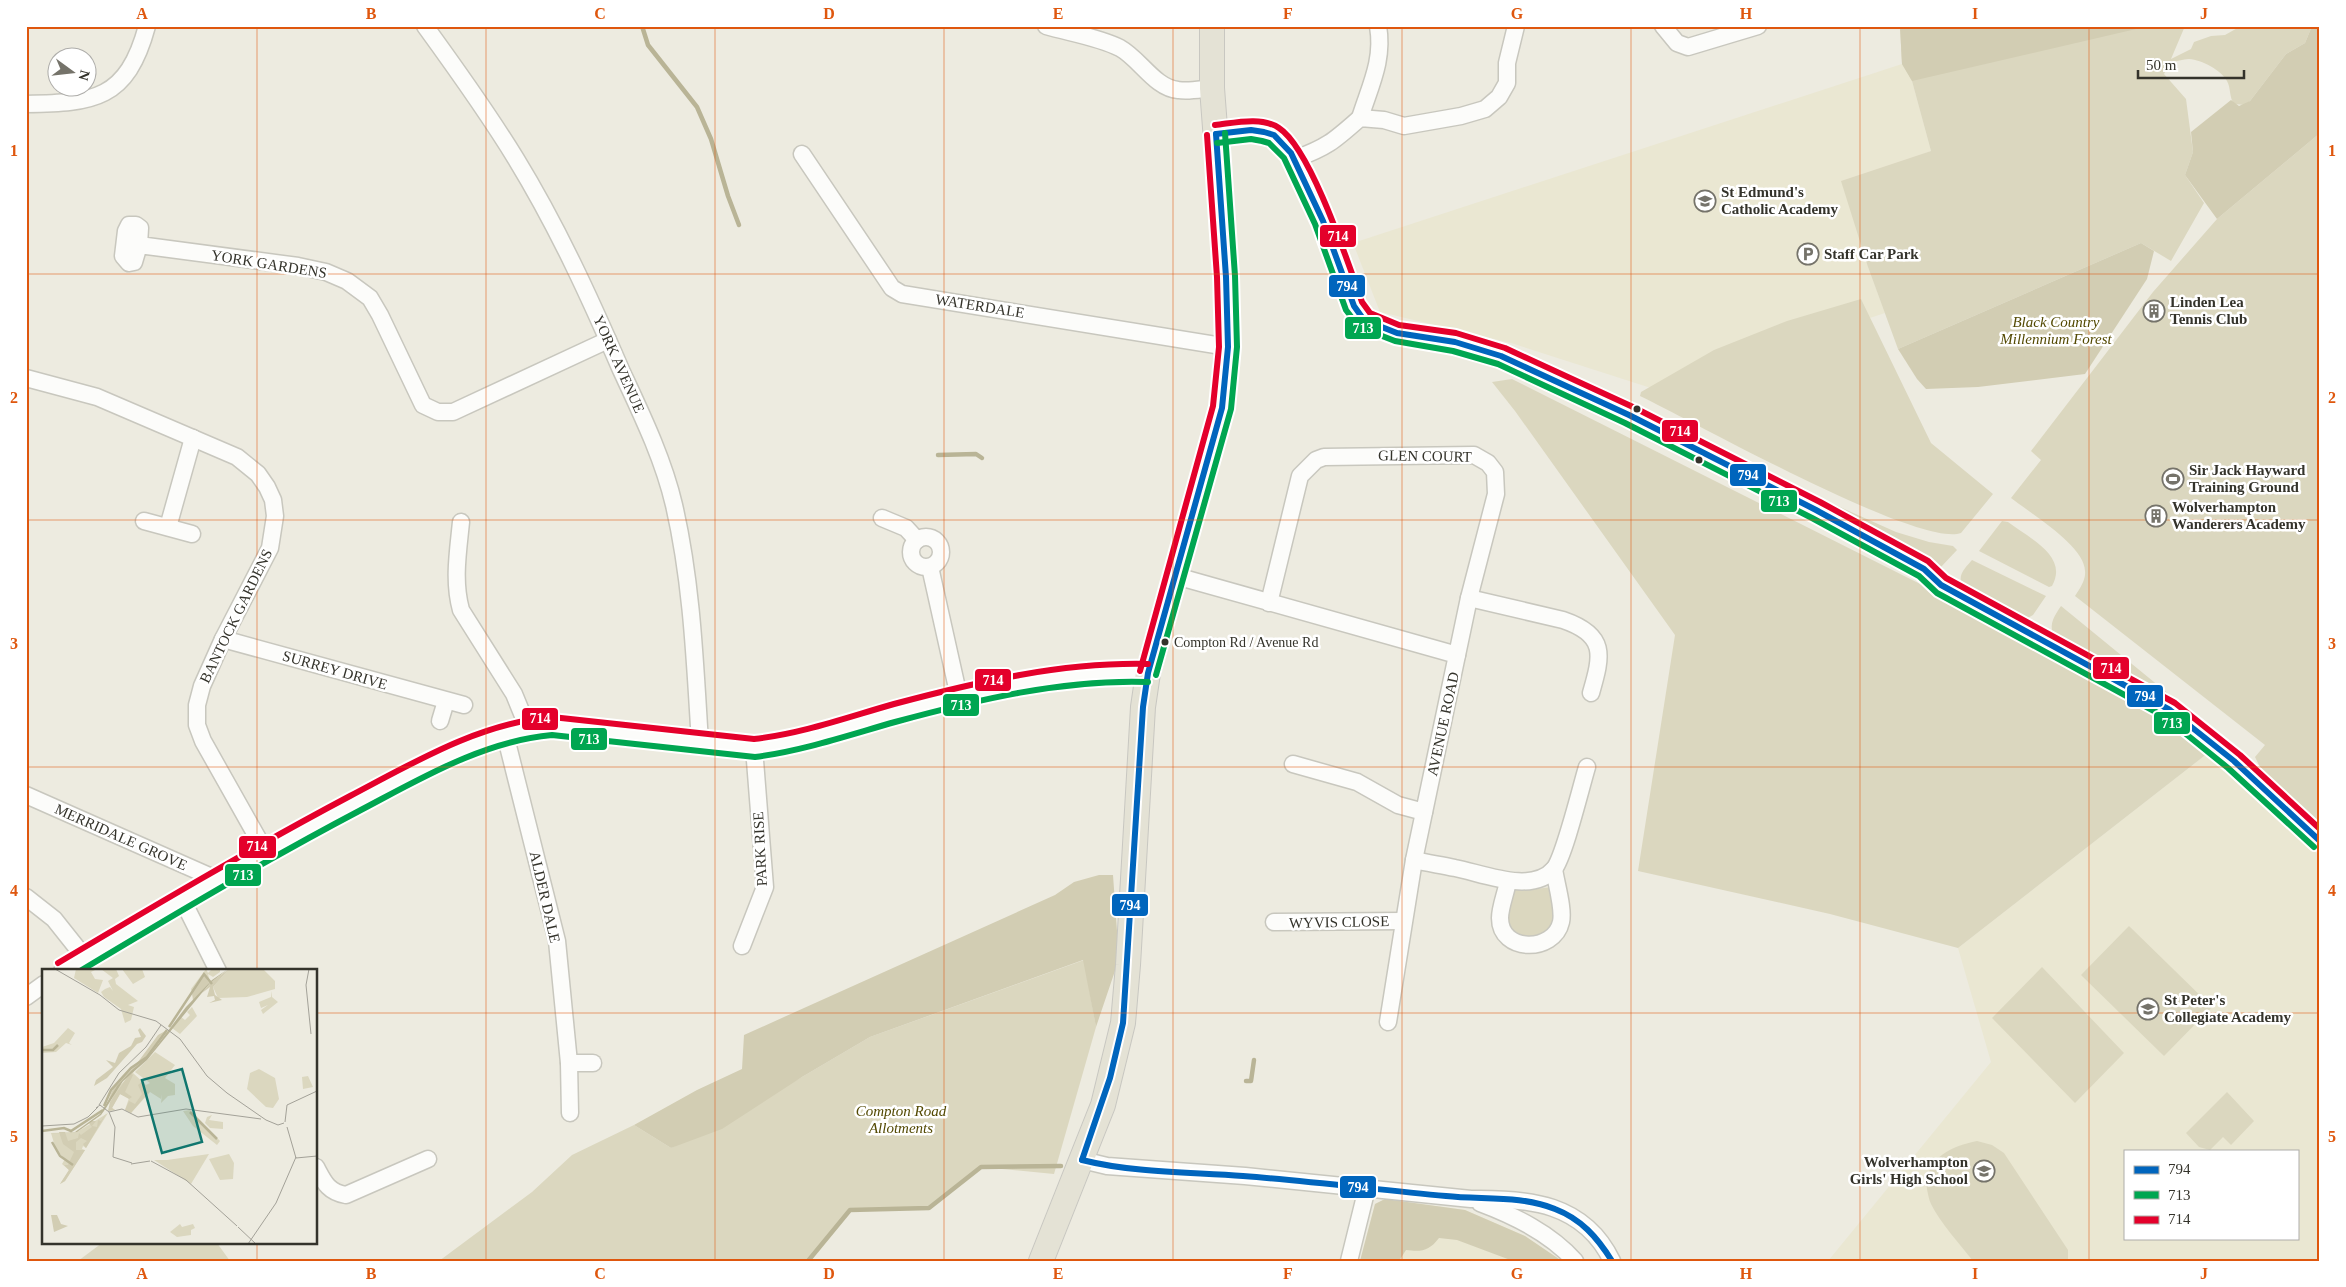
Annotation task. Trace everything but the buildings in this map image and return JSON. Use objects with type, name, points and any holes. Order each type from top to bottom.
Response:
[{"type":"highway","points":[[1041,1261],[1082,1160],[1110,1078],[1122,1023],[1128,965],[1143,707],[1148,674],[1222,408],[1228,348],[1226,277],[1212,88],[1212,26]]},
{"type":"street","points":[[26,104],[82,102],[104,94],[120,80],[133,62],[142,43],[147,26]]},
{"type":"street","name":"YORK AVENUE","points":[[425,26],[488,116],[516,160],[574,266],[643,420],[674,503],[691,609],[700,743]]},
{"type":"street","points":[[1046,26],[1117,47],[1133,56],[1163,85],[1170,89],[1212,88]]},
{"type":"street","points":[[1216,134],[1251,130],[1264,132],[1274,136],[1284,144],[1295,159],[1323,148],[1337,140],[1360,118],[1380,58],[1378,26]]},
{"type":"street","points":[[1360,118],[1384,120],[1404,126],[1461,116],[1485,108],[1500,96],[1507,83],[1507,63],[1516,26]]},
{"type":"street","points":[[1663,26],[1677,43],[1688,47],[1758,26]]},
{"type":"street","name":"WATERDALE","points":[[802,154],[892,288],[902,294],[1228,348]]},
{"type":"street","name":"YORK GARDENS","points":[[139,245],[298,266],[326,272],[347,281],[370,298],[423,405],[438,412],[453,412],[608,340]]},
{"type":"street","name":"BANTOCK GARDENS","points":[[26,378],[97,397],[237,457],[249,465],[267,486],[273,500],[274,531],[270,548],[223,639],[202,686],[197,705],[198,725],[203,741],[265,850]]},
{"type":"street","points":[[168,527],[193,438]]},
{"type":"street","name":"GLEN COURT","points":[[1269,603],[1300,476],[1316,460],[1324,457],[1343,456],[1474,454],[1488,463],[1495,472],[1496,494],[1469,598],[1457,655]]},
{"type":"street","points":[[882,518],[906,528],[917,540],[931,538],[938,545],[939,559],[930,567],[959,697]]},
{"type":"street","points":[[144,521],[192,534]]},
{"type":"street","points":[[461,522],[456,578],[457,595],[461,610],[514,694],[528,728]]},
{"type":"street","name":"AVENUE ROAD","points":[[1176,576],[1457,655],[1414,860],[1388,1022]]},
{"type":"street","points":[[1469,598],[1563,620],[1587,631],[1595,640],[1600,664],[1591,693]]},
{"type":"street","name":"SURREY DRIVE","points":[[223,639],[464,705]]},
{"type":"street","points":[[66,969],[265,850],[435,761],[505,734],[528,728],[552,726],[754,748],[779,745],[959,697],[1022,684],[1102,673],[1148,674]]},
{"type":"street","points":[[440,721],[446,701]]},
{"type":"street","name":"ALDER DALE","points":[[505,734],[557,940],[569,1063],[570,1113]]},
{"type":"street","name":"PARK RISE","points":[[742,946],[765,887],[754,748]]},
{"type":"street","points":[[1293,764],[1357,782],[1398,806],[1424,812]]},
{"type":"street","points":[[1414,860],[1508,881],[1538,879],[1554,869],[1561,855],[1587,767]]},
{"type":"street","name":"MERRIDALE GROVE","points":[[26,795],[216,879]]},
{"type":"street","points":[[1508,881],[1500,919],[1504,934],[1511,941],[1524,946],[1542,944],[1555,934],[1562,919],[1554,869]]},
{"type":"street","points":[[26,897],[54,919],[85,958]]},
{"type":"street","points":[[182,899],[217,969]]},
{"type":"street","name":"WYVIS CLOSE","points":[[1274,922],[1403,921]]},
{"type":"street","points":[[26,998],[42,986]]},
{"type":"street","points":[[569,1063],[593,1063]]},
{"type":"street","points":[[318,1171],[326,1186],[336,1194],[346,1195],[404,1160],[428,1159]]},
{"type":"street","points":[[1082,1160],[1113,1167],[1245,1176],[1471,1199],[1512,1200],[1537,1204],[1566,1212],[1590,1229],[1603,1243],[1612,1261]]},
{"type":"street","points":[[1349,1261],[1367,1188]]},
{"type":"street","points":[[1471,1199],[1500,1210],[1542,1233],[1575,1261]]},
{"type":"shaded area","name":"St Edmund's Catholic Academy","points":[[1902,64],[1912,81],[1931,151],[1913,158],[1868,267],[1885,313],[1654,389],[1511,343],[1380,312],[1353,243]]},
{"type":"shaded area","name":"St Peter's Collegiate Academy","points":[[2208,753],[2229,768],[2298,832],[2320,857],[2320,1257],[2313,1261],[1828,1261],[1991,1062],[1958,948]]},
{"type":"shaded area","points":[[1385,1199],[1465,1210],[1525,1236],[1560,1261],[1360,1261],[1375,1204]]},
{"type":"green space","points":[[1900,26],[2185,26],[2171,59],[2191,49],[2194,42],[2211,36],[2225,35],[2241,26],[2312,26],[2305,43],[2286,54],[2245,105],[2234,104],[2227,81],[2211,66],[2189,59],[2170,62],[2164,74],[2186,99],[2193,152],[2185,175],[2204,203],[2171,261],[2141,243],[1898,349],[1868,267],[1841,181],[1931,151],[1912,81],[1902,64]]},
{"type":"green space","points":[[1900,26],[2149,26],[1912,81],[1902,64]]},
{"type":"green space","points":[[2312,26],[2320,26],[2320,133],[2217,219],[2185,175],[2193,152],[2191,132],[2231,100],[2239,106],[2250,101],[2286,54],[2305,43]]},
{"type":"green space","name":"Sir Jack Hayward Training Ground","points":[[2320,133],[2320,830],[2261,769],[2255,757],[2265,745],[2075,596],[2085,578],[2083,561],[2067,541],[2011,498],[2041,460],[2031,451],[2153,292],[2217,219]]},
{"type":"green space","name":"Black Country Millennium Forest","points":[[2141,243],[2154,251],[2147,279],[2085,374],[1978,387],[1926,389],[1917,379],[1898,349]]},
{"type":"green space","points":[[1861,299],[1931,443],[1993,494],[1961,533],[1937,532],[1900,521],[1855,503],[1804,480],[1640,396],[1641,392],[1714,350],[1787,321]]},
{"type":"green space","points":[[1512,379],[1950,599],[2115,689],[2208,753],[1958,948],[1830,914],[1638,871],[1675,635],[1515,411],[1492,382]]},
{"type":"green space","points":[[1635,404],[1795,487],[1896,532],[1929,542],[1953,546],[1957,550],[1940,568],[1916,564],[1882,542],[1630,412]]},
{"type":"green space","points":[[2002,521],[2008,522],[2036,541],[2051,557],[2056,575],[2052,586],[2049,587],[1979,551]]},
{"type":"green space","points":[[1972,560],[2046,596],[2033,615],[2026,619],[2000,608],[1970,591],[1961,581],[1962,572]]},
{"type":"green space","points":[[2061,606],[2198,718],[2197,725],[2194,726],[2171,707],[2053,634],[2052,623]]},
{"type":"green space","points":[[1099,875],[1113,875],[1119,959],[1096,1027],[1083,960],[870,1037],[802,1077],[722,1129],[671,1148],[634,1125],[697,1090],[742,1069],[744,1035],[1055,895],[1074,882]]},
{"type":"green space","points":[[1509,887],[1536,889],[1551,887],[1557,917],[1542,941],[1507,932]]},
{"type":"green space","points":[[2129,926],[2212,1007],[2164,1056],[2081,975]]},
{"type":"green space","name":"Compton Road Allotments","points":[[1084,960],[1096,1027],[1054,1174],[981,1167],[929,1208],[850,1210],[808,1261],[439,1261],[532,1192],[572,1155],[634,1125],[671,1148],[802,1077],[870,1037]]},
{"type":"green space","points":[[2042,967],[2124,1053],[2075,1103],[1992,1018]]},
{"type":"green space","points":[[2227,1092],[2254,1121],[2231,1145],[2223,1137],[2210,1150],[2199,1147],[2186,1133]]},
{"type":"green space","points":[[1977,1141],[1992,1145],[2004,1153],[2068,1250],[2068,1261],[1973,1261],[1945,1226],[1929,1199],[1927,1179],[1930,1170],[1935,1162],[1949,1150]]},
{"type":"green space","points":[[1385,1199],[1465,1210],[1525,1236],[1559,1259],[1513,1261],[1457,1240],[1439,1238],[1432,1246],[1425,1250],[1406,1250],[1399,1261],[1360,1261],[1375,1204]]},
{"type":"green space","points":[[101,1244],[218,1244],[230,1261],[78,1261]]},
{"type":"waterway","points":[[642,26],[648,45],[697,107],[711,139],[739,225]]},
{"type":"waterway","points":[[938,455],[976,454],[982,458]]},
{"type":"waterway","points":[[1246,1081],[1251,1081],[1254,1060]]},
{"type":"waterway","points":[[808,1261],[850,1210],[929,1208],[981,1167],[1061,1166]]},
{"type":"transit line","name":"714","points":[[1215,125],[1247,121],[1264,122],[1279,128],[1291,140],[1316,182],[1338,235],[1362,302],[1370,313],[1399,325],[1456,333],[1505,348],[1633,407],[1820,502],[1928,561],[1946,578],[2175,703],[2240,755],[2320,829]]},
{"type":"transit line","name":"794","points":[[1216,134],[1251,130],[1264,132],[1274,135],[1291,153],[1323,221],[1354,306],[1364,320],[1397,333],[1455,342],[1501,356],[1629,415],[1816,510],[1924,569],[1941,585],[2170,710],[2234,761],[2320,841]]},
{"type":"transit line","name":"713","points":[[1156,675],[1231,409],[1237,347],[1235,276],[1225,133]]},
{"type":"transit line","name":"794","points":[[1082,1160],[1110,1078],[1123,1023],[1143,707],[1148,673],[1222,408],[1228,347],[1226,277],[1216,134]]},
{"type":"transit line","name":"714","points":[[1140,671],[1213,406],[1219,347],[1217,277],[1207,135]]},
{"type":"transit line","name":"713","points":[[1217,143],[1251,139],[1262,141],[1269,143],[1284,158],[1315,224],[1346,310],[1359,327],[1395,341],[1453,351],[1498,364],[1625,423],[1812,518],[1919,576],[1937,593],[2165,717],[2228,768],[2314,847]]},
{"type":"transit line","name":"714","points":[[58,963],[239,857],[350,796],[447,746],[498,727],[552,717],[754,739],[807,729],[894,704],[988,681],[1084,666],[1148,664]]},
{"type":"transit line","name":"713","points":[[83,969],[288,849],[429,774],[452,763],[501,745],[552,735],[755,757],[808,747],[895,722],[988,699],[1084,684],[1148,682]]},
{"type":"transit line","name":"794","points":[[1082,1160],[1142,1170],[1268,1178],[1446,1196],[1529,1202],[1555,1209],[1573,1218],[1588,1230],[1612,1261]]},
{"type":"place","name":"St Edmund's Catholic Academy","points":[[1705,201]]},
{"type":"place","name":"Staff Car Park","points":[[1808,254]]},
{"type":"place","name":"Linden Lea Tennis Club","points":[[2154,311]]},
{"type":"place","name":"Sir Jack Hayward Training Ground","points":[[2173,479]]},
{"type":"place","name":"Wolverhampton Wanderers Academy","points":[[2156,516]]},
{"type":"place","name":"Compton Rd / Avenue Rd","points":[[1165,642]]},
{"type":"place","name":"St Peter's Collegiate Academy","points":[[2148,1009]]},
{"type":"place","name":"Wolverhampton Girls' High School","points":[[1984,1171]]}]
